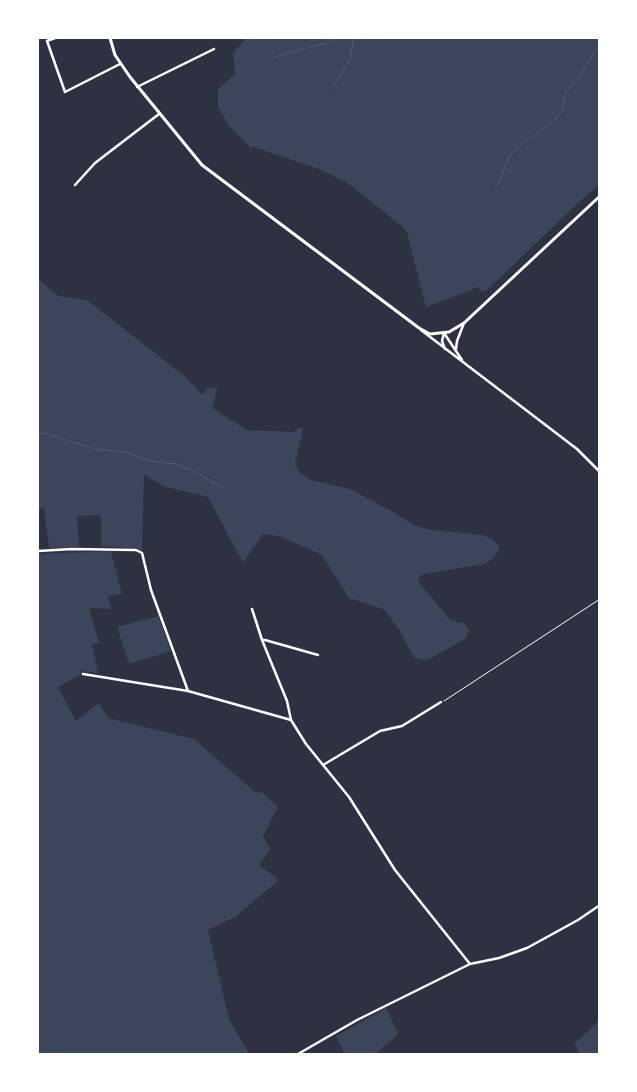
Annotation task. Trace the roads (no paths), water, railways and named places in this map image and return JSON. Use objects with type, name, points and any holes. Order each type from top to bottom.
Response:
[{"type":"main road","points":[[110,38],[120,64],[202,165],[419,328],[430,334],[444,333],[464,323],[600,196]]},
{"type":"street","points":[[54,38],[47,41],[65,92],[120,64]]},
{"type":"street","points":[[137,86],[214,49]]},
{"type":"street","points":[[75,185],[95,162],[160,114]]},
{"type":"street","points":[[456,350],[457,341],[464,323]]},
{"type":"street","points":[[419,328],[577,449],[600,472]]},
{"type":"street","points":[[445,349],[442,340],[444,333],[464,363]]},
{"type":"street","points":[[38,551],[72,549],[136,550],[142,552],[151,590],[188,691]]},
{"type":"street","points":[[252,609],[262,640],[287,701],[291,720],[306,744],[349,797],[395,870],[470,964]]},
{"type":"street","points":[[262,640],[318,655]]},
{"type":"street","points":[[83,674],[188,691],[291,720]]},
{"type":"street","points":[[322,764],[380,731],[402,726],[441,702]]},
{"type":"street","points":[[298,1054],[357,1020],[470,964],[499,958],[527,948],[578,920],[600,905]]},
{"type":"waterway","points":[[274,57],[329,42],[337,38]]},
{"type":"waterway","points":[[332,89],[350,59],[354,38]]},
{"type":"waterway","points":[[495,186],[499,183],[510,155],[524,142],[554,121],[562,111],[565,94],[579,77],[593,54],[600,49]]},
{"type":"waterway","points":[[38,433],[48,434],[95,449],[125,452],[151,461],[177,464],[196,472],[223,488]]}]
